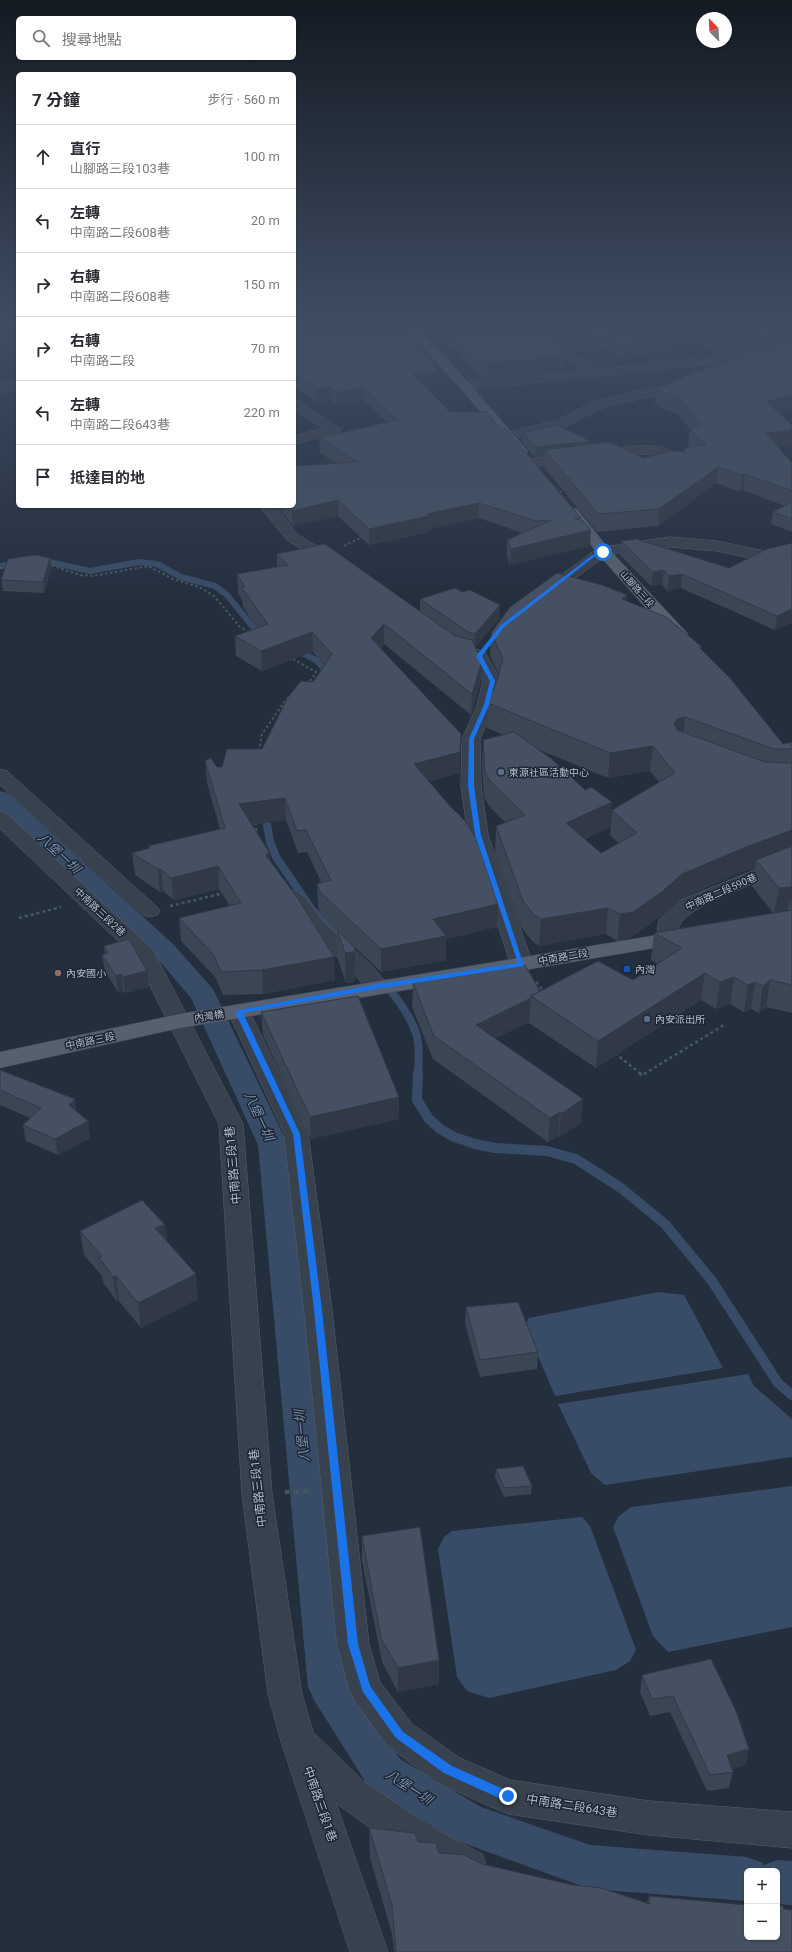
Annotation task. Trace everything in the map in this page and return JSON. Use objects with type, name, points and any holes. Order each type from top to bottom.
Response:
[{"type":"main road","points":[[491,417],[541,475]]},
{"type":"main road","name":"山腳路三段","points":[[556,493],[603,552],[691,648]]},
{"type":"main road","name":"中南路二段","points":[[239,1012],[377,986],[522,964],[698,934]]},
{"type":"main road","name":"內灣橋","points":[[180,1021],[239,1012]]},
{"type":"main road","name":"中南路三段","points":[[0,1060],[180,1021]]},
{"type":"street","points":[[296,439],[334,429],[315,417]]},
{"type":"street","points":[[507,436],[538,430],[575,417]]},
{"type":"street","points":[[531,463],[634,450],[658,450],[664,452],[676,464]]},
{"type":"street","points":[[269,508],[293,538],[332,560],[345,570]]},
{"type":"street","points":[[532,603],[593,556],[603,552],[671,542],[717,546],[764,556],[792,550]]},
{"type":"street","points":[[442,637],[462,651],[484,649],[492,681],[486,705],[472,739],[471,786],[478,835],[522,964]]},
{"type":"street","points":[[0,775],[150,911]]},
{"type":"street","name":"中南路三段2巷","points":[[0,818],[146,955],[180,1021]]},
{"type":"street","name":"中南路二段590巷","points":[[667,939],[670,920],[686,905],[792,860]]},
{"type":"street","points":[[279,879],[317,926],[358,964],[377,986]]},
{"type":"street","name":"中南路二段643巷","points":[[239,1012],[296,1134],[318,1310],[353,1644],[366,1688],[400,1735],[448,1770],[508,1796],[649,1818],[792,1830]]},
{"type":"street","name":"中南路三段1巷","points":[[180,1021],[232,1124],[256,1494],[284,1694],[298,1741],[370,1952]]},
{"type":"street","points":[[298,1741],[350,1792],[416,1839],[481,1874],[496,1877]]},
{"type":"path","points":[[556,493],[571,489]]},
{"type":"path","points":[[332,560],[344,545],[371,534]]},
{"type":"path","points":[[44,563],[80,576],[92,576],[148,566],[173,579],[199,587],[214,596],[240,627],[252,634]]},
{"type":"path","points":[[0,568],[16,566]]},
{"type":"path","points":[[290,657],[316,672],[312,679],[306,684]]},
{"type":"path","points":[[258,757],[262,734],[288,698],[294,693]]},
{"type":"path","points":[[256,817],[257,839]]},
{"type":"path","points":[[150,911],[226,892]]},
{"type":"path","points":[[19,918],[87,899]]},
{"type":"path","points":[[522,964],[548,997]]},
{"type":"path","points":[[612,1051],[642,1075],[724,1025]]},
{"type":"path","points":[[256,1494],[337,1490]]},
{"type":"water","points":[[658,1292],[684,1295],[723,1368],[555,1396],[525,1325],[529,1318]]},
{"type":"water","points":[[748,1374],[754,1386],[792,1419],[792,1457],[605,1485],[591,1473],[558,1404]]},
{"type":"water","points":[[792,1486],[792,1627],[668,1652],[653,1636],[613,1527],[619,1516],[631,1507]]},
{"type":"water","points":[[582,1517],[590,1526],[636,1650],[630,1661],[616,1670],[489,1698],[467,1691],[457,1677],[438,1549],[444,1537],[452,1531]]},
{"type":"building","points":[[394,417],[491,417],[500,429],[506,429],[581,518],[574,518],[583,521],[591,530],[511,549],[507,540],[552,520],[536,521],[479,503],[427,514],[429,516],[369,529],[338,500],[292,511],[290,508],[296,508],[296,466],[358,462],[319,438],[397,420]]},
{"type":"building","points":[[695,417],[783,417],[792,425],[792,430],[766,433],[792,463],[792,491],[745,474],[742,475],[718,467],[659,509],[598,514],[545,450],[609,442],[644,458],[673,451],[683,452],[686,448],[706,444],[690,430],[700,424]]},
{"type":"building","points":[[556,425],[590,441],[536,447],[523,433]]},
{"type":"building","points":[[792,502],[792,519],[773,512]]},
{"type":"building","points":[[636,539],[729,568],[767,549],[792,543],[792,609],[777,616],[682,574],[669,576],[664,570],[653,572],[621,541]]},
{"type":"building","points":[[325,544],[455,636],[472,640],[482,661],[472,694],[384,624],[371,638],[461,734],[460,752],[414,764],[449,805],[465,821],[476,838],[498,904],[433,919],[446,936],[381,949],[320,892],[317,884],[331,880],[306,830],[297,831],[285,798],[239,804],[269,852],[266,855],[267,857],[297,897],[334,957],[262,970],[221,972],[213,954],[179,918],[241,903],[218,866],[171,878],[161,869],[158,869],[132,853],[150,848],[148,846],[225,828],[205,761],[211,758],[217,767],[222,767],[227,749],[262,749],[288,697],[301,681],[313,682],[332,654],[312,632],[261,651],[235,636],[268,624],[241,587],[245,587],[237,574],[288,565],[277,554]]},
{"type":"building","points":[[35,555],[50,558],[43,582],[1,580],[8,559]]},
{"type":"building","points":[[557,573],[602,585],[627,595],[622,599],[666,617],[702,647],[700,648],[730,678],[783,744],[792,742],[792,749],[774,749],[685,717],[677,719],[674,724],[677,730],[765,762],[792,763],[792,830],[746,847],[682,874],[663,891],[633,912],[620,914],[608,908],[541,919],[533,914],[523,901],[496,826],[525,815],[490,781],[485,772],[483,740],[514,732],[553,760],[585,790],[591,787],[612,802],[566,823],[601,853],[637,833],[612,810],[675,773],[653,746],[610,753],[488,703],[497,681],[503,658],[491,633],[510,607]]},
{"type":"building","points":[[455,588],[462,592],[470,590],[500,605],[475,634],[468,632],[420,599]]},
{"type":"building","points":[[792,846],[792,887],[779,888],[756,860]]},
{"type":"building","points":[[792,910],[792,985],[770,980],[763,986],[755,982],[748,985],[734,977],[720,982],[705,973],[598,1041],[531,996],[598,961],[633,980],[682,948],[654,933]]},
{"type":"building","points":[[337,930],[355,948],[354,952],[345,953]]},
{"type":"building","points":[[129,939],[147,971],[123,977],[121,974],[116,976],[102,955],[108,953],[104,946]]},
{"type":"building","points":[[525,965],[540,991],[531,996],[531,998],[476,1025],[583,1099],[561,1114],[560,1112],[550,1118],[434,1036],[413,983]]},
{"type":"building","points":[[358,996],[399,1097],[310,1117],[261,1012]]},
{"type":"building","points":[[0,1070],[75,1099],[69,1105],[88,1121],[55,1139],[23,1125],[41,1108],[0,1090]]},
{"type":"building","points":[[142,1200],[165,1225],[155,1228],[196,1274],[138,1303],[116,1276],[113,1277],[99,1257],[102,1256],[80,1231]]},
{"type":"building","points":[[518,1302],[538,1352],[480,1360],[466,1307]]},
{"type":"building","points":[[523,1466],[532,1486],[504,1488],[496,1469]]},
{"type":"building","points":[[420,1527],[439,1660],[398,1668],[381,1638],[362,1536]]},
{"type":"building","points":[[711,1659],[736,1711],[749,1749],[727,1755],[733,1772],[710,1775],[673,1696],[652,1699],[642,1675]]},
{"type":"building","points":[[369,1828],[415,1833],[418,1842],[436,1843],[439,1853],[464,1855],[482,1864],[573,1885],[601,1888],[650,1904],[649,1896],[744,1905],[744,1940],[780,1940],[780,1906],[783,1906],[784,1909],[792,1910],[792,1952],[396,1952],[392,1905]]},
{"type":"waterway","points":[[40,560],[90,571],[139,562],[157,564],[181,577],[215,586],[227,595],[253,627],[265,633]]},
{"type":"waterway","points":[[0,566],[17,563]]},
{"type":"waterway","points":[[296,650],[316,660],[328,673],[326,675]]},
{"type":"waterway","name":"八堡一圳","points":[[0,798],[165,951],[203,995],[273,1145],[328,1687],[385,1774],[470,1825],[590,1867],[744,1879]]},
{"type":"waterway","points":[[265,813],[270,842],[276,857],[313,911],[344,940]]},
{"type":"waterway","points":[[386,984],[407,1014],[416,1033],[419,1048],[418,1074]]},
{"type":"waterway","points":[[418,1073],[417,1100],[429,1119],[440,1129],[454,1137],[475,1144],[495,1148],[547,1151],[576,1159],[621,1188],[665,1224],[712,1281],[778,1383],[792,1395]]},
{"type":"waterway","name":"八堡一圳","points":[[780,1882],[792,1883]]},
{"type":"place","name":"東源社區活動中心","points":[[501,772]]},
{"type":"place","name":"內灣","points":[[627,969]]},
{"type":"place","name":"內安國小","points":[[58,973]]},
{"type":"place","name":"內安派出所","points":[[647,1019]]},
{"type":"route","points":[[508,1796],[448,1770],[400,1735],[366,1688],[353,1644],[318,1310],[296,1134],[239,1012],[377,986],[522,964],[478,835],[471,786],[472,739],[486,705],[492,681],[479,656],[502,626],[593,556],[603,552]]}]
